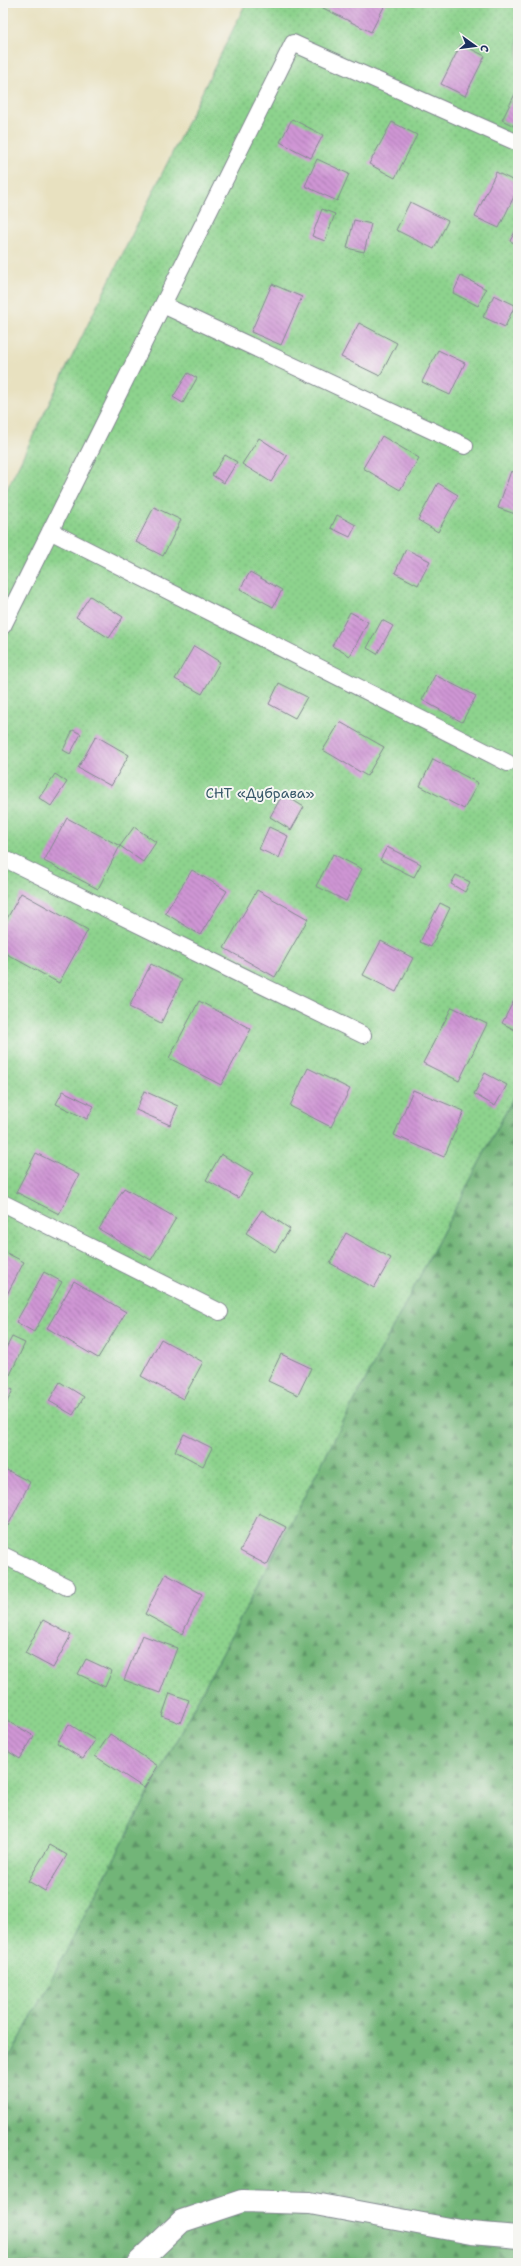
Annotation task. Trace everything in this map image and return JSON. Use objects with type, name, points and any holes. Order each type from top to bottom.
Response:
[{"type":"street","points":[[138,2263],[182,2221],[242,2201],[310,2203],[471,2233],[518,2237]]},
{"type":"lane","points":[[3,626],[293,43],[518,143]]},
{"type":"lane","points":[[163,305],[465,446]]},
{"type":"lane","points":[[50,532],[508,763]]},
{"type":"lane","points":[[3,858],[363,1035]]},
{"type":"lane","points":[[3,1203],[220,1312]]},
{"type":"lane","points":[[3,1555],[67,1587]]},
{"type":"green space","name":"СНТ «Дубрава»","points":[[246,3],[518,3],[518,1089],[3,2071],[3,497]]},
{"type":"green space","points":[[518,1089],[518,2263],[3,2263],[3,2071]]},
{"type":"building","points":[[326,3],[386,3],[371,32],[323,8]]},
{"type":"building","points":[[461,44],[485,56],[465,96],[441,84]]},
{"type":"building","points":[[518,88],[518,128],[502,120]]},
{"type":"building","points":[[292,119],[323,135],[311,158],[280,142]]},
{"type":"building","points":[[392,122],[417,135],[395,178],[369,164]]},
{"type":"building","points":[[317,159],[349,174],[337,201],[305,186]]},
{"type":"building","points":[[496,172],[518,183],[518,188],[499,228],[475,217]]},
{"type":"building","points":[[410,202],[448,221],[434,249],[396,230]]},
{"type":"building","points":[[322,209],[335,214],[325,241],[312,236]]},
{"type":"building","points":[[354,220],[371,224],[364,252],[347,248]]},
{"type":"building","points":[[518,226],[518,245],[510,241]]},
{"type":"building","points":[[461,276],[486,289],[478,306],[453,293]]},
{"type":"building","points":[[272,284],[302,297],[281,345],[251,332]]},
{"type":"building","points":[[494,295],[515,305],[505,327],[483,317]]},
{"type":"building","points":[[359,323],[397,343],[380,376],[341,357]]},
{"type":"building","points":[[438,350],[465,363],[450,395],[422,382]]},
{"type":"building","points":[[188,373],[197,378],[183,403],[173,397]]},
{"type":"building","points":[[382,436],[419,458],[400,490],[363,468]]},
{"type":"building","points":[[259,438],[287,456],[271,482],[242,464]]},
{"type":"building","points":[[225,455],[237,462],[224,483],[212,475]]},
{"type":"building","points":[[511,471],[518,474],[518,515],[498,508]]},
{"type":"building","points":[[438,483],[458,495],[438,532],[418,520]]},
{"type":"building","points":[[154,507],[181,520],[163,556],[136,542]]},
{"type":"building","points":[[337,515],[356,525],[350,537],[331,528]]},
{"type":"building","points":[[406,549],[430,561],[418,585],[395,573]]},
{"type":"building","points":[[250,572],[282,590],[273,607],[240,589]]},
{"type":"building","points":[[90,596],[123,617],[109,638],[76,617]]},
{"type":"building","points":[[350,612],[368,622],[350,656],[332,646]]},
{"type":"building","points":[[382,620],[393,626],[377,654],[367,648]]},
{"type":"building","points":[[194,646],[220,662],[202,694],[175,679]]},
{"type":"building","points":[[435,675],[476,696],[462,722],[422,700]]},
{"type":"building","points":[[279,683],[307,697],[295,718],[269,704]]},
{"type":"building","points":[[340,722],[384,747],[367,776],[323,750]]},
{"type":"building","points":[[73,730],[81,734],[70,754],[63,750]]},
{"type":"building","points":[[96,736],[129,755],[111,786],[78,768]]},
{"type":"building","points":[[433,759],[478,783],[464,809],[420,786]]},
{"type":"building","points":[[55,774],[67,782],[51,806],[39,798]]},
{"type":"building","points":[[283,794],[304,807],[291,830],[270,817]]},
{"type":"building","points":[[67,818],[120,846],[98,889],[44,861]]},
{"type":"building","points":[[134,827],[156,842],[143,862],[120,846]]},
{"type":"building","points":[[269,827],[288,836],[279,858],[259,849]]},
{"type":"building","points":[[387,847],[421,864],[414,877],[380,860]]},
{"type":"building","points":[[333,854],[362,869],[346,901],[316,886]]},
{"type":"building","points":[[192,870],[227,891],[200,935],[165,913]]},
{"type":"building","points":[[456,875],[470,882],[465,892],[451,884]]},
{"type":"building","points":[[257,890],[308,919],[275,977],[224,948]]},
{"type":"building","points":[[21,893],[88,930],[59,983],[3,952],[3,926]]},
{"type":"building","points":[[440,903],[450,908],[431,947],[420,942]]},
{"type":"building","points":[[381,941],[413,958],[396,992],[363,975]]},
{"type":"building","points":[[151,964],[182,980],[161,1023],[129,1007]]},
{"type":"building","points":[[518,993],[518,1026],[515,1030],[502,1023]]},
{"type":"building","points":[[199,1001],[251,1029],[221,1085],[169,1058]]},
{"type":"building","points":[[452,1007],[487,1024],[459,1081],[423,1063]]},
{"type":"building","points":[[308,1068],[350,1089],[331,1127],[290,1106]]},
{"type":"building","points":[[485,1073],[507,1085],[495,1106],[474,1094]]},
{"type":"building","points":[[413,1090],[464,1111],[444,1157],[394,1135]]},
{"type":"building","points":[[63,1091],[94,1106],[87,1119],[56,1104]]},
{"type":"building","points":[[144,1091],[178,1106],[170,1125],[136,1110]]},
{"type":"building","points":[[36,1153],[79,1175],[59,1214],[16,1192]]},
{"type":"building","points":[[221,1154],[253,1173],[239,1198],[206,1180]]},
{"type":"building","points":[[124,1188],[176,1218],[151,1260],[99,1229]]},
{"type":"building","points":[[262,1210],[290,1229],[275,1252],[246,1233]]},
{"type":"building","points":[[346,1233],[391,1258],[374,1288],[330,1263]]},
{"type":"building","points":[[3,1251],[24,1262],[4,1300],[3,1299]]},
{"type":"building","points":[[44,1272],[62,1282],[34,1332],[16,1322]]},
{"type":"building","points":[[74,1281],[126,1312],[98,1358],[47,1328]]},
{"type":"building","points":[[12,1337],[25,1343],[10,1375],[3,1372],[3,1354]]},
{"type":"building","points":[[161,1339],[203,1362],[183,1399],[141,1376]]},
{"type":"building","points":[[281,1354],[311,1368],[298,1395],[268,1381]]},
{"type":"building","points":[[60,1382],[84,1397],[73,1415],[49,1401]]},
{"type":"building","points":[[3,1385],[13,1390],[5,1406],[3,1405]]},
{"type":"building","points":[[184,1434],[212,1448],[203,1466],[175,1451]]},
{"type":"building","points":[[3,1468],[30,1482],[8,1526],[3,1523]]},
{"type":"building","points":[[259,1513],[286,1527],[267,1565],[240,1551]]},
{"type":"building","points":[[166,1574],[202,1594],[182,1634],[145,1614]]},
{"type":"building","points":[[43,1620],[71,1635],[53,1668],[25,1653]]},
{"type":"building","points":[[142,1635],[177,1648],[160,1693],[124,1680]]},
{"type":"building","points":[[86,1659],[112,1671],[105,1687],[78,1674]]},
{"type":"building","points":[[170,1693],[189,1700],[180,1723],[162,1716]]},
{"type":"building","points":[[3,1718],[34,1736],[20,1759],[3,1748]]},
{"type":"building","points":[[69,1724],[95,1740],[83,1759],[57,1743]]},
{"type":"building","points":[[110,1734],[158,1766],[144,1788],[95,1756]]},
{"type":"building","points":[[50,1845],[67,1855],[45,1891],[28,1881]]}]
